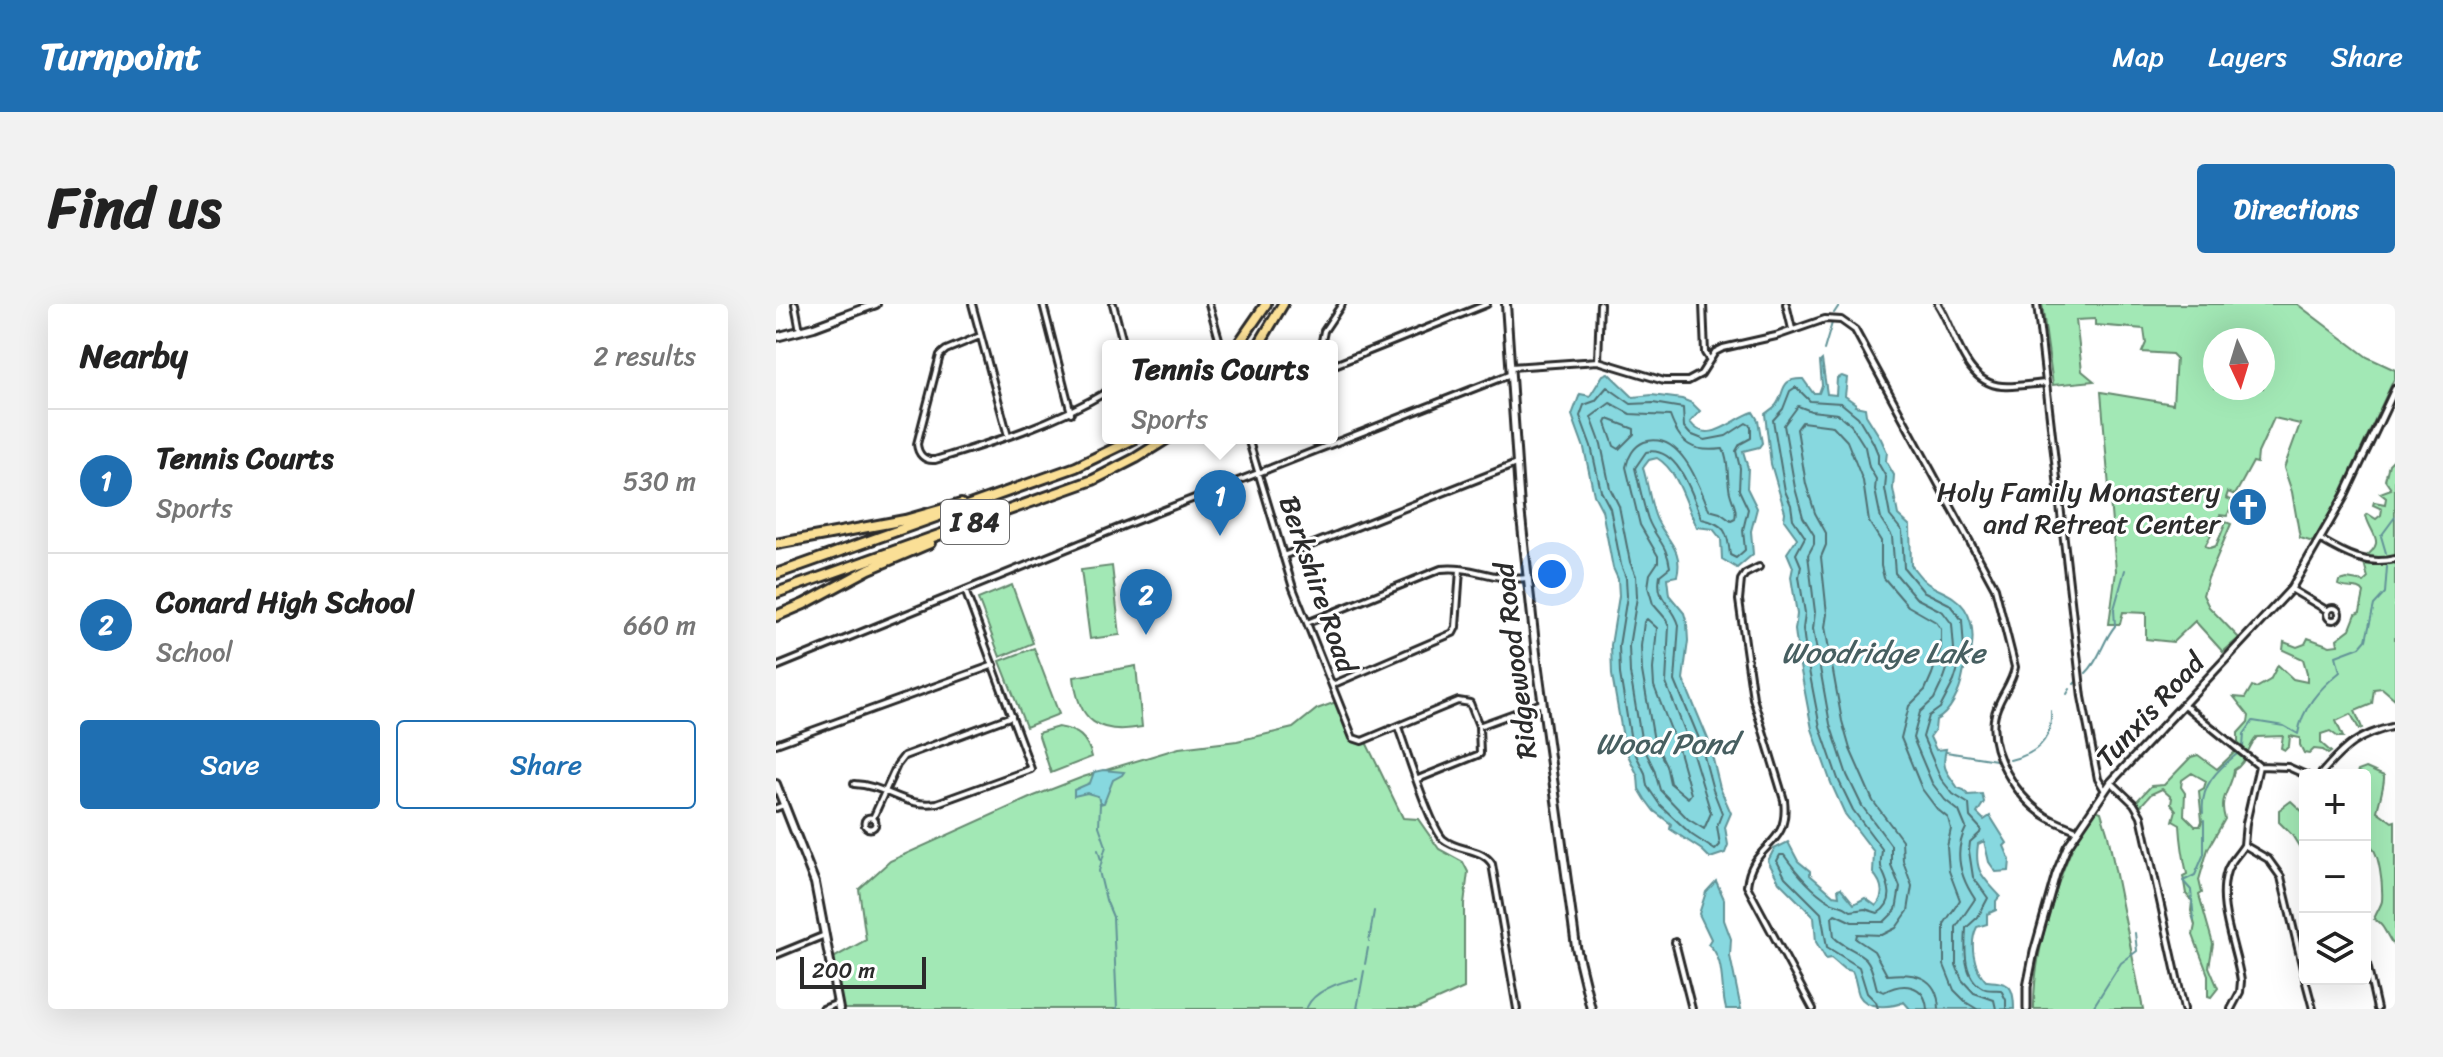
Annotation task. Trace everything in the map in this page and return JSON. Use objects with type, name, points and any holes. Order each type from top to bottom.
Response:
[{"type":"highway","points":[[1241,340],[1259,304]]},
{"type":"highway","points":[[1242,340],[1266,304]]},
{"type":"highway","points":[[1262,340],[1283,304]]},
{"type":"highway","name":"I 84","points":[[776,574],[1093,461],[1125,444]]},
{"type":"highway","name":"I 84","points":[[776,593],[1098,477],[1158,444]]},
{"type":"highway","points":[[776,544],[913,518],[1027,485]]},
{"type":"highway","points":[[776,616],[869,569],[924,546],[945,533]]},
{"type":"main road","points":[[776,337],[876,304]]},
{"type":"main road","name":"Ridgewood Road","points":[[1506,304],[1516,464],[1542,703],[1576,947],[1591,1009]]},
{"type":"main road","points":[[776,784],[815,883],[838,1006]]},
{"type":"street","points":[[795,304],[800,331]]},
{"type":"street","points":[[972,304],[1008,436]]},
{"type":"street","points":[[1043,304],[1071,413]]},
{"type":"street","points":[[1113,304],[1122,340]]},
{"type":"street","points":[[1209,304],[1219,340]]},
{"type":"street","points":[[1322,340],[1324,331],[1342,304]]},
{"type":"street","points":[[1338,364],[1487,304]]},
{"type":"street","points":[[1598,361],[1600,304]]},
{"type":"street","points":[[1703,304],[1705,353],[1709,359]]},
{"type":"street","points":[[1786,304],[1792,329]]},
{"type":"street","points":[[1938,304],[1968,364],[1982,379],[2004,386],[2047,383]]},
{"type":"street","points":[[2037,304],[2082,697],[2098,779],[2104,789]]},
{"type":"street","points":[[1338,441],[1511,370],[1598,361],[1664,381],[1688,381],[1701,374],[1709,359],[1723,348],[1776,336],[1825,319],[1841,320],[1855,330],[1995,588],[2015,667],[2013,679],[1994,715],[1994,735],[2002,762],[2037,810],[2053,821],[2078,831]]},
{"type":"street","points":[[980,336],[940,355],[918,440],[918,450],[926,459],[935,460],[1071,413],[1102,395]]},
{"type":"street","name":"Tunxis Road","points":[[2027,1009],[2028,979],[2039,933],[2060,864],[2078,831],[2104,789],[2291,589],[2321,540],[2395,389]]},
{"type":"street","name":"Berkshire Road","points":[[1250,444],[1283,556],[1353,738],[1362,741],[1398,727]]},
{"type":"street","points":[[776,667],[1330,444]]},
{"type":"street","points":[[1283,556],[1516,464]]},
{"type":"street","points":[[2321,540],[2349,557],[2375,562],[2395,559]]},
{"type":"street","points":[[1759,567],[1745,574],[1741,580],[1739,600],[1753,698],[1786,816],[1777,837],[1755,859],[1749,870],[1747,886],[1813,1009]]},
{"type":"street","points":[[1307,623],[1435,571],[1460,569],[1502,579],[1527,578]]},
{"type":"street","points":[[1332,685],[1450,636],[1456,627],[1460,569]]},
{"type":"street","points":[[2291,589],[2328,611]]},
{"type":"street","points":[[854,784],[871,786],[915,804],[937,803],[1031,769],[965,590]]},
{"type":"street","points":[[776,744],[994,665]]},
{"type":"street","points":[[1418,779],[1480,754],[1479,726],[1470,703],[1458,701],[1398,727],[1436,829],[1441,837],[1460,848],[1482,854],[1492,864],[1517,1009]]},
{"type":"street","points":[[1479,726],[1542,703]]},
{"type":"street","points":[[2182,703],[2259,766],[2288,767],[2299,772]]},
{"type":"street","points":[[873,818],[897,765],[907,754],[1012,716]]},
{"type":"street","points":[[2326,769],[2366,733],[2395,726]]},
{"type":"street","points":[[2231,1009],[2238,998],[2241,984],[2224,884],[2231,862],[2244,845],[2259,766]]},
{"type":"street","points":[[2111,782],[2134,804],[2141,816],[2184,1009]]},
{"type":"street","points":[[776,808],[784,805]]},
{"type":"street","points":[[2244,845],[2268,859],[2281,877],[2299,953]]},
{"type":"street","points":[[776,955],[825,935]]},
{"type":"street","points":[[1675,942],[1692,1009]]},
{"type":"street","points":[[2371,982],[2377,1009]]},
{"type":"street","points":[[2307,985],[2313,1009]]},
{"type":"street","points":[[823,1009],[838,1006]]},
{"type":"green space","points":[[2042,304],[2297,304],[2367,357],[2395,370],[2395,377],[2335,505],[2313,542],[2300,538],[2292,492],[2284,468],[2300,424],[2274,418],[2258,453],[2257,463],[2253,462],[2235,495],[2228,492],[2226,498],[2234,501],[2227,516],[2220,515],[2215,525],[2207,522],[2204,530],[2211,535],[2205,546],[2210,548],[2216,546],[2226,522],[2231,524],[2203,595],[2209,607],[2239,638],[2223,652],[2195,621],[2173,642],[2146,639],[2146,613],[2123,612],[2120,624],[2109,624],[2116,571],[2101,392],[2173,404],[2176,358],[2172,354],[2142,352],[2146,343],[2144,329],[2095,325],[2095,319],[2076,320],[2082,371],[2094,381],[2053,385]]},
{"type":"green space","points":[[2395,458],[2395,699],[2382,688],[2374,689],[2372,704],[2355,711],[2362,728],[2359,729],[2351,714],[2336,721],[2343,737],[2330,731],[2321,734],[2321,743],[2331,752],[2328,754],[2314,749],[2309,754],[2304,753],[2300,738],[2290,736],[2289,746],[2285,750],[2281,748],[2283,736],[2257,737],[2242,763],[2234,770],[2224,799],[2225,819],[2208,849],[2199,880],[2202,893],[2199,895],[2213,944],[2209,967],[2218,988],[2211,997],[2208,996],[2208,975],[2193,935],[2192,901],[2186,894],[2183,876],[2187,874],[2180,825],[2173,821],[2176,810],[2171,804],[2172,798],[2162,789],[2151,794],[2138,809],[2134,804],[2151,786],[2164,785],[2191,757],[2198,755],[2217,769],[2238,749],[2238,733],[2248,722],[2249,716],[2234,697],[2245,698],[2252,686],[2256,688],[2270,680],[2278,665],[2293,679],[2307,682],[2303,659],[2283,650],[2284,642],[2297,647],[2305,644],[2308,638],[2330,646],[2338,645],[2337,639],[2350,629],[2356,614],[2360,612],[2364,593],[2338,585],[2339,581],[2347,579],[2364,582],[2368,578],[2363,559],[2374,548],[2376,539],[2366,516],[2368,514],[2376,519],[2381,515],[2382,509],[2373,505],[2374,502],[2385,504],[2386,498],[2380,493],[2391,489],[2385,480],[2389,464]],"holes":[[[2192,773],[2206,781],[2199,791],[2202,821],[2200,826],[2195,826],[2184,815],[2182,780]]]},
{"type":"green space","points":[[1112,566],[1120,635],[1090,639],[1081,570]]},
{"type":"green space","points":[[1012,585],[1033,643],[1000,657],[978,599]]},
{"type":"green space","points":[[1034,648],[1059,714],[1026,727],[1000,661]]},
{"type":"green space","points":[[1136,666],[1142,727],[1114,729],[1093,722],[1080,705],[1074,677]]},
{"type":"green space","points":[[1336,702],[1351,739],[1366,742],[1403,818],[1418,819],[1439,849],[1463,862],[1468,872],[1464,904],[1464,988],[1417,1009],[842,1009],[833,958],[866,940],[859,889],[890,861],[1083,777],[1179,748],[1237,741],[1293,728],[1317,709]]},
{"type":"green space","points":[[1058,727],[1081,736],[1092,757],[1051,773],[1038,733]]},
{"type":"green space","points":[[2371,770],[2384,776],[2377,811],[2395,821],[2395,947],[2374,919],[2382,901],[2378,861],[2372,847]]},
{"type":"green space","points":[[2291,801],[2299,808],[2299,846],[2279,822],[2279,810]]},
{"type":"green space","points":[[2093,809],[2101,812],[2108,835],[2143,1009],[2034,1009],[2038,960],[2051,906],[2070,853]]},
{"type":"water","name":"Woodridge Lake","points":[[1822,360],[1827,394],[1836,395],[1837,378],[1847,378],[1845,396],[1855,406],[1865,408],[1887,452],[1886,461],[1894,475],[1898,515],[1910,526],[1911,565],[1925,581],[1960,603],[1971,622],[1971,652],[1959,688],[1950,707],[1936,720],[1930,737],[1936,750],[1946,749],[1945,766],[1958,788],[1968,795],[1982,794],[1984,802],[1977,813],[1984,820],[1990,816],[2007,843],[2004,846],[2010,860],[2009,871],[1996,872],[1989,862],[1984,841],[1978,844],[1979,868],[2000,896],[1996,901],[1996,910],[1987,914],[1987,924],[1977,927],[1973,947],[1975,962],[1986,981],[2005,984],[2011,989],[2014,1009],[1910,1009],[1904,1002],[1885,1006],[1862,1000],[1852,971],[1844,969],[1831,958],[1826,959],[1816,942],[1814,917],[1779,882],[1768,861],[1774,849],[1788,842],[1798,861],[1833,895],[1839,896],[1838,889],[1841,888],[1854,904],[1865,898],[1876,906],[1881,898],[1879,881],[1873,873],[1874,852],[1845,814],[1812,729],[1795,630],[1797,614],[1791,577],[1793,567],[1787,553],[1797,538],[1784,520],[1785,512],[1771,464],[1765,414],[1776,405],[1787,383],[1795,379],[1803,379],[1813,393],[1819,393]]},
{"type":"water","name":"Wood Pond","points":[[1608,373],[1633,397],[1652,395],[1692,403],[1700,411],[1690,422],[1705,432],[1721,429],[1753,412],[1758,420],[1762,443],[1759,447],[1743,451],[1748,468],[1747,488],[1757,508],[1751,531],[1753,554],[1737,568],[1722,559],[1721,539],[1713,529],[1697,527],[1676,480],[1665,464],[1657,458],[1649,460],[1643,468],[1656,518],[1678,558],[1677,576],[1667,578],[1669,595],[1684,613],[1687,624],[1683,679],[1708,739],[1720,788],[1731,813],[1725,827],[1728,845],[1725,853],[1710,858],[1670,829],[1671,824],[1654,811],[1639,789],[1638,776],[1625,749],[1612,675],[1611,645],[1619,596],[1618,579],[1602,510],[1594,495],[1584,448],[1572,415],[1580,394],[1590,396],[1603,375]]},
{"type":"water","points":[[1094,772],[1124,772],[1113,780],[1104,803],[1100,804],[1098,796],[1087,793],[1074,796],[1074,790],[1090,783]]},
{"type":"water","points":[[1716,881],[1724,899],[1724,920],[1731,939],[1730,956],[1741,1009],[1726,1009],[1718,957],[1708,944],[1711,939],[1699,914],[1706,892]]},
{"type":"waterway","points":[[1834,313],[1840,304]]},
{"type":"waterway","points":[[1824,350],[1832,323]]},
{"type":"waterway","points":[[2386,553],[2381,536],[2395,517]]},
{"type":"waterway","points":[[2243,747],[2244,734],[2253,721],[2284,726],[2298,734],[2303,716],[2313,700],[2340,672],[2336,656],[2360,647],[2366,640],[2374,605],[2385,593],[2387,567]]},
{"type":"waterway","points":[[2086,673],[2115,626],[2114,609],[2125,570]]},
{"type":"waterway","points":[[2074,684],[2077,681]]},
{"type":"waterway","points":[[2067,694],[2070,689]]},
{"type":"waterway","points":[[2010,760],[2028,754],[2041,744],[2049,730],[2051,711]]},
{"type":"waterway","points":[[1946,752],[1996,760]]},
{"type":"waterway","points":[[2203,813],[2204,795],[2211,779],[2237,754]]},
{"type":"waterway","points":[[1100,804],[1099,826],[1106,846],[1099,871],[1113,917],[1117,1009]]},
{"type":"waterway","points":[[2194,920],[2191,890],[2183,881],[2195,875],[2204,854],[2204,820]]},
{"type":"waterway","points":[[1098,850],[1101,860]]},
{"type":"waterway","points":[[1369,941],[1374,911]]},
{"type":"waterway","points":[[2092,1009],[2121,963],[2137,951],[2135,933]]},
{"type":"waterway","points":[[1365,964],[1368,948]]},
{"type":"waterway","points":[[1357,1009],[1364,971]]},
{"type":"waterway","points":[[1307,1007],[1328,988],[1357,979]]},
{"type":"place","name":"Holy Family Monastery and Retreat Center","points":[[2248,507]]},
{"type":"place","name":"Tennis Courts","points":[[1220,536]]},
{"type":"place","name":"Conard High School","points":[[1146,635]]}]
